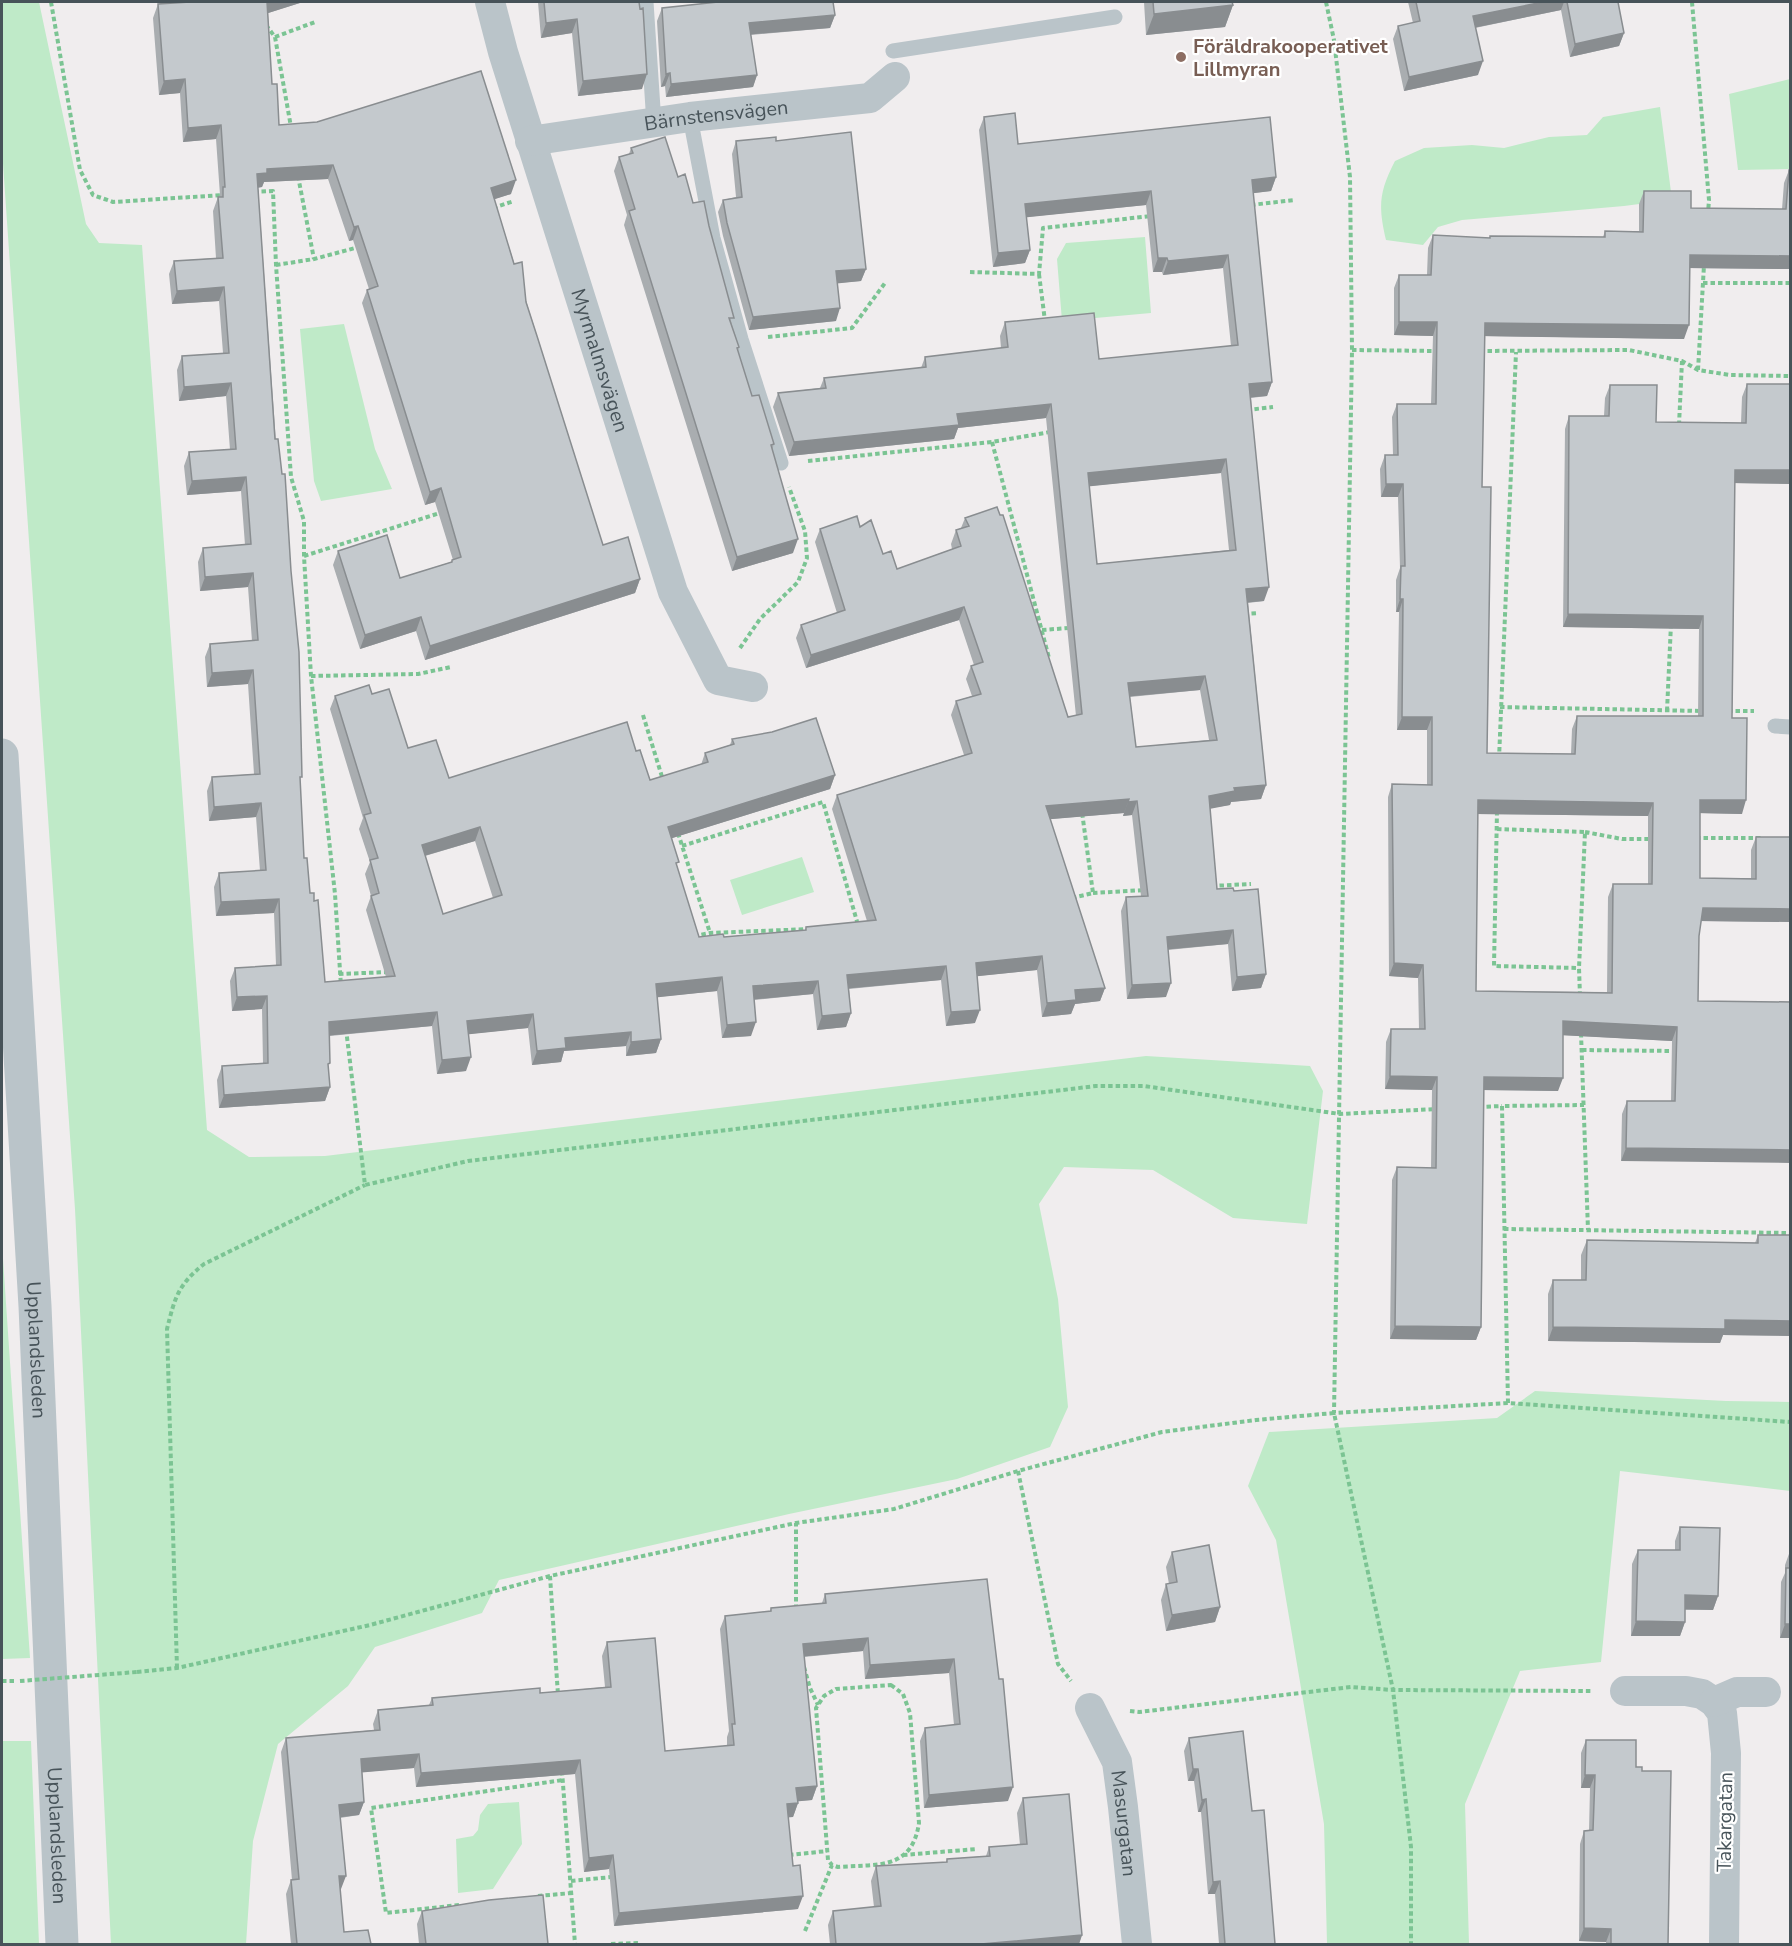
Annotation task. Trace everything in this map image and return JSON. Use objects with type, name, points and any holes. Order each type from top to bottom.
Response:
[{"type":"street","name":"Myrmalmsvägen","points":[[490,2],[530,141],[674,592],[718,680]]},
{"type":"street","name":"Bärnstensvägen","points":[[530,141],[690,117],[870,98],[894,64]]},
{"type":"street","points":[[718,680],[753,687]]},
{"type":"street","name":"Upplandsleden","points":[[2,756],[34,1306],[62,1944]]},
{"type":"street","points":[[1625,1691],[1686,1691],[1702,1694],[1714,1702],[1737,1692],[1766,1692]]},
{"type":"street","name":"Takargatan","points":[[1714,1702],[1722,1713],[1726,1753],[1724,1944]]},
{"type":"street","name":"Masurgatan","points":[[1090,1708],[1117,1762],[1137,1944]]},
{"type":"lane","points":[[651,7],[654,124]]},
{"type":"lane","points":[[894,64],[1115,17]]},
{"type":"lane","points":[[690,117],[713,238],[741,339],[781,463]]},
{"type":"path","points":[[51,2],[80,170],[93,195],[114,202],[228,194]]},
{"type":"path","points":[[1326,2],[1334,40],[1350,177],[1352,350],[1334,1413],[1393,1690],[1411,1847],[1410,1944]]},
{"type":"path","points":[[1692,2],[1709,200],[1707,224]]},
{"type":"path","points":[[262,20],[275,37],[292,132]]},
{"type":"path","points":[[275,37],[315,22]]},
{"type":"path","points":[[297,167],[314,259]]},
{"type":"path","points":[[250,193],[273,191],[291,477],[304,521],[311,676],[334,894],[342,997]]},
{"type":"path","points":[[482,211],[546,191]]},
{"type":"path","points":[[1249,205],[1294,200]]},
{"type":"path","points":[[1046,330],[1040,274],[1043,228],[1157,215]]},
{"type":"path","points":[[276,265],[314,259],[365,246]]},
{"type":"path","points":[[1698,370],[1705,259]]},
{"type":"path","points":[[969,272],[1040,274]]},
{"type":"path","points":[[741,339],[852,328],[885,283]]},
{"type":"path","points":[[1703,283],[1791,283]]},
{"type":"path","points":[[1352,350],[1446,351]]},
{"type":"path","points":[[1469,351],[1629,350],[1682,361],[1698,370],[1730,375],[1791,376]]},
{"type":"path","points":[[1498,763],[1516,352]]},
{"type":"path","points":[[1679,431],[1682,361]]},
{"type":"path","points":[[1239,411],[1273,407]]},
{"type":"path","points":[[718,680],[760,619],[798,582],[807,558],[805,531],[781,463],[992,442],[1057,430]]},
{"type":"path","points":[[992,442],[1050,665]]},
{"type":"path","points":[[304,556],[452,510]]},
{"type":"path","points":[[1236,615],[1258,613]]},
{"type":"path","points":[[1667,711],[1671,617]]},
{"type":"path","points":[[1042,630],[1076,627]]},
{"type":"path","points":[[311,676],[418,674],[451,667]]},
{"type":"path","points":[[1500,707],[1711,711]]},
{"type":"path","points":[[1722,711],[1755,711]]},
{"type":"path","points":[[644,715],[666,791]]},
{"type":"path","points":[[682,846],[823,802],[858,927],[867,927]]},
{"type":"path","points":[[1081,805],[1093,893]]},
{"type":"path","points":[[1498,807],[1494,966],[1579,968]]},
{"type":"path","points":[[676,824],[710,933]]},
{"type":"path","points":[[1497,829],[1586,832],[1622,839],[1657,838]]},
{"type":"path","points":[[1580,1003],[1579,968],[1586,832]]},
{"type":"path","points":[[1692,838],[1770,838]]},
{"type":"path","points":[[1206,887],[1251,884]]},
{"type":"path","points":[[1070,898],[1093,893],[1149,890]]},
{"type":"path","points":[[690,937],[710,933],[812,929]]},
{"type":"path","points":[[339,974],[399,971]]},
{"type":"path","points":[[345,1021],[365,1185]]},
{"type":"path","points":[[1581,1027],[1588,1230]]},
{"type":"path","points":[[1582,1050],[1675,1051]]},
{"type":"path","points":[[177,1668],[166,1329],[175,1298],[188,1277],[204,1264],[365,1185],[468,1161],[1096,1086],[1144,1086],[1340,1114],[1444,1109]]},
{"type":"path","points":[[1468,1108],[1584,1105]]},
{"type":"path","points":[[1502,1106],[1508,1403]]},
{"type":"path","points":[[1504,1229],[1791,1233]]},
{"type":"path","points":[[2,1681],[177,1668],[370,1625],[550,1576],[796,1524],[894,1509],[1018,1471],[1162,1432],[1334,1413],[1508,1403],[1791,1422]]},
{"type":"path","points":[[1018,1471],[1058,1664],[1090,1708],[1139,1712],[1351,1687],[1393,1690],[1625,1691]]},
{"type":"path","points":[[796,1524],[796,1619]]},
{"type":"path","points":[[550,1576],[558,1700]]},
{"type":"path","points":[[804,1666],[818,1705]]},
{"type":"path","points":[[891,1685],[903,1694],[910,1713],[919,1823],[917,1840],[903,1856],[892,1863],[838,1867],[832,1865],[828,1860],[827,1851],[816,1722],[818,1705],[824,1696],[836,1689],[891,1685]]},
{"type":"path","points":[[562,1768],[575,1944]]},
{"type":"path","points":[[467,1904],[386,1913],[371,1808],[563,1780]]},
{"type":"path","points":[[903,1856],[977,1849]]},
{"type":"path","points":[[780,1856],[827,1851]]},
{"type":"path","points":[[805,1930],[832,1865]]},
{"type":"path","points":[[571,1881],[617,1876]]},
{"type":"path","points":[[537,1896],[572,1893]]},
{"type":"path","points":[[611,1944],[641,1943]]},
{"type":"green space","points":[[2,2],[39,2],[86,224],[99,243],[142,245],[207,1130],[249,1157],[325,1156],[1146,1056],[1310,1066],[1323,1091],[1307,1224],[1233,1218],[1153,1170],[1064,1167],[1039,1204],[1058,1299],[1068,1407],[1050,1447],[957,1479],[789,1514],[499,1580],[482,1613],[375,1647],[348,1686],[278,1744],[253,1841],[246,1944],[111,1944],[75,1209],[2,149]]},
{"type":"green space","points":[[1790,79],[1790,169],[1738,170],[1729,94]]},
{"type":"green space","points":[[1660,107],[1671,192],[1647,203],[1462,220],[1438,227],[1423,245],[1386,240],[1381,208],[1382,199],[1395,161],[1424,148],[1472,145],[1504,148],[1549,137],[1587,135],[1603,117]]},
{"type":"green space","points":[[1145,237],[1151,313],[1062,321],[1057,259],[1066,243]]},
{"type":"green space","points":[[344,324],[375,449],[392,489],[321,501],[314,481],[300,329]]},
{"type":"green space","points":[[802,857],[814,892],[742,915],[730,880]]},
{"type":"green space","points":[[2,1244],[30,1658],[2,1659]]},
{"type":"green space","points":[[1535,1391],[1790,1402],[1790,1491],[1620,1471],[1601,1662],[1520,1671],[1465,1804],[1469,1944],[1327,1944],[1324,1824],[1276,1540],[1248,1486],[1269,1432],[1497,1418]]},
{"type":"green space","points":[[2,1741],[31,1741],[39,1944],[2,1944]]},
{"type":"green space","points":[[519,1802],[522,1844],[493,1889],[458,1893],[456,1839],[473,1836],[478,1830],[480,1815],[488,1804]]},
{"type":"building","points":[[267,2],[272,84],[277,84],[279,125],[317,122],[481,71],[516,180],[491,188],[514,264],[522,262],[526,302],[603,545],[628,537],[640,579],[430,646],[421,617],[365,635],[338,551],[387,535],[400,578],[461,557],[441,488],[430,492],[367,290],[378,286],[358,226],[354,227],[333,165],[267,169],[267,173],[257,174],[275,439],[278,439],[282,474],[285,474],[299,652],[302,777],[300,777],[304,858],[307,858],[310,893],[314,893],[314,901],[318,900],[325,982],[395,976],[371,896],[379,893],[370,860],[378,858],[364,815],[371,813],[335,696],[369,685],[372,694],[389,689],[408,748],[436,740],[449,778],[627,722],[636,751],[640,750],[650,780],[708,762],[705,753],[734,744],[732,739],[772,732],[816,718],[835,775],[668,827],[679,862],[676,863],[699,937],[806,930],[806,927],[876,920],[837,795],[972,753],[956,701],[981,694],[971,666],[983,662],[964,607],[811,655],[801,625],[845,610],[820,529],[857,516],[860,527],[871,520],[883,554],[891,551],[897,569],[961,546],[956,530],[969,526],[965,518],[997,507],[1000,515],[1003,515],[1068,717],[1082,714],[1051,404],[957,414],[959,425],[794,442],[778,393],[826,388],[824,378],[926,367],[925,357],[1008,347],[1005,322],[1094,313],[1099,359],[1238,345],[1228,255],[1168,261],[1167,258],[1158,258],[1151,191],[1025,204],[1030,250],[998,253],[984,117],[1015,113],[1018,144],[1270,117],[1276,177],[1252,180],[1272,382],[1249,384],[1269,587],[1246,589],[1266,785],[1234,788],[1235,791],[1209,796],[1217,889],[1233,888],[1234,891],[1258,889],[1266,974],[1237,977],[1233,930],[1167,937],[1171,983],[1132,985],[1126,897],[1148,896],[1137,801],[1128,802],[1129,799],[1046,806],[1105,988],[1075,990],[1076,1000],[1047,1003],[1042,956],[976,963],[980,1010],[951,1012],[946,966],[847,975],[851,1013],[822,1016],[818,981],[753,986],[756,1022],[727,1025],[722,977],[656,984],[661,1039],[631,1042],[631,1032],[565,1038],[566,1048],[537,1051],[533,1014],[467,1021],[471,1057],[442,1060],[437,1012],[329,1022],[330,1087],[224,1095],[222,1066],[268,1063],[267,996],[237,997],[235,968],[281,965],[279,899],[221,902],[219,873],[266,870],[261,803],[214,807],[212,777],[260,774],[253,670],[212,673],[210,644],[258,640],[253,573],[205,577],[203,548],[251,544],[246,477],[192,481],[189,452],[236,449],[231,383],[184,387],[182,356],[229,353],[224,287],[177,291],[174,261],[223,258],[218,197],[223,197],[223,187],[225,187],[221,125],[188,128],[185,79],[164,81],[158,4]],"holes":[[[1226,459],[1236,550],[1097,564],[1088,473]],[[1205,676],[1217,740],[1136,747],[1128,683]],[[480,827],[502,895],[443,914],[422,845]]]},
{"type":"building","points":[[544,2],[639,2],[640,9],[643,8],[647,74],[583,81],[577,19],[546,23]]},
{"type":"building","points":[[718,2],[833,2],[835,15],[749,23],[757,75],[671,84],[670,73],[666,74],[662,8]]},
{"type":"building","points":[[1153,2],[1232,2],[1233,5],[1154,14]]},
{"type":"building","points":[[1416,2],[1543,2],[1473,16],[1483,61],[1409,77],[1398,26],[1420,21]]},
{"type":"building","points":[[1567,2],[1618,2],[1624,33],[1575,44]]},
{"type":"building","points":[[851,132],[866,269],[836,271],[840,308],[753,317],[727,223],[723,200],[742,197],[736,141],[776,137],[776,141]]},
{"type":"building","points":[[665,137],[678,177],[685,174],[693,203],[704,201],[734,318],[729,318],[739,347],[737,348],[752,396],[759,395],[798,539],[737,557],[629,211],[635,209],[619,157],[633,153],[631,148]]},
{"type":"building","points":[[1789,170],[1791,170],[1791,256],[1690,255],[1689,325],[1485,323],[1482,487],[1491,487],[1487,753],[1575,754],[1577,716],[1703,716],[1703,616],[1568,614],[1569,416],[1609,416],[1610,385],[1657,385],[1656,422],[1746,423],[1747,384],[1791,384],[1791,470],[1735,470],[1732,718],[1747,718],[1746,800],[1700,800],[1700,878],[1756,879],[1756,837],[1791,837],[1791,909],[1703,908],[1699,936],[1698,1001],[1791,1002],[1791,1150],[1626,1148],[1627,1101],[1675,1101],[1677,1027],[1563,1021],[1563,1078],[1484,1077],[1481,1327],[1395,1326],[1397,1167],[1436,1168],[1437,1077],[1390,1076],[1391,1029],[1425,1029],[1423,965],[1394,963],[1392,784],[1432,785],[1432,717],[1402,717],[1403,599],[1400,599],[1401,566],[1405,566],[1403,484],[1386,484],[1385,455],[1398,455],[1397,404],[1436,404],[1437,322],[1399,322],[1399,275],[1431,275],[1433,235],[1490,238],[1490,236],[1605,237],[1605,231],[1643,232],[1644,191],[1691,191],[1691,208],[1786,209]],"holes":[[[1478,800],[1653,803],[1652,884],[1613,884],[1612,993],[1476,991]]]},
{"type":"building","points":[[1758,1235],[1791,1235],[1791,1321],[1725,1320],[1725,1329],[1553,1327],[1553,1280],[1586,1280],[1587,1240],[1758,1243]]},
{"type":"building","points":[[1680,1527],[1720,1528],[1718,1596],[1685,1595],[1685,1622],[1636,1621],[1638,1550],[1680,1550]]},
{"type":"building","points":[[1209,1545],[1220,1607],[1172,1615],[1166,1584],[1177,1582],[1172,1552]]},
{"type":"building","points":[[1790,1551],[1791,1624],[1785,1624],[1786,1568],[1790,1568]]},
{"type":"building","points":[[987,1579],[999,1679],[1003,1679],[1013,1787],[929,1795],[925,1728],[960,1724],[954,1659],[870,1665],[868,1638],[803,1644],[817,1786],[796,1788],[798,1803],[787,1804],[793,1866],[800,1865],[803,1896],[619,1913],[613,1855],[589,1858],[580,1760],[421,1773],[419,1754],[361,1759],[364,1802],[339,1805],[346,1876],[339,1876],[344,1932],[368,1930],[371,1944],[297,1944],[291,1880],[299,1879],[286,1738],[380,1730],[378,1710],[433,1705],[432,1698],[540,1688],[540,1693],[611,1687],[607,1642],[655,1638],[665,1751],[734,1745],[732,1724],[735,1724],[725,1616],[771,1611],[771,1608],[826,1603],[825,1594]]},
{"type":"building","points":[[1243,1731],[1252,1811],[1264,1810],[1275,1944],[1225,1944],[1220,1881],[1213,1882],[1206,1799],[1202,1800],[1198,1769],[1193,1769],[1189,1738]]},
{"type":"building","points":[[1586,1740],[1636,1740],[1636,1767],[1642,1767],[1642,1771],[1671,1771],[1668,1944],[1611,1944],[1611,1929],[1584,1928],[1584,1831],[1593,1830],[1595,1775],[1585,1775]]},
{"type":"building","points":[[1069,1794],[1082,1935],[981,1944],[836,1944],[833,1911],[881,1906],[876,1866],[947,1862],[947,1859],[990,1856],[989,1847],[1027,1844],[1023,1798]]},
{"type":"building","points":[[543,1895],[548,1944],[426,1944],[422,1911],[489,1900]]},
{"type":"place","name":"Föräldrakooperativet Lillmyran","points":[[1181,57]]}]
